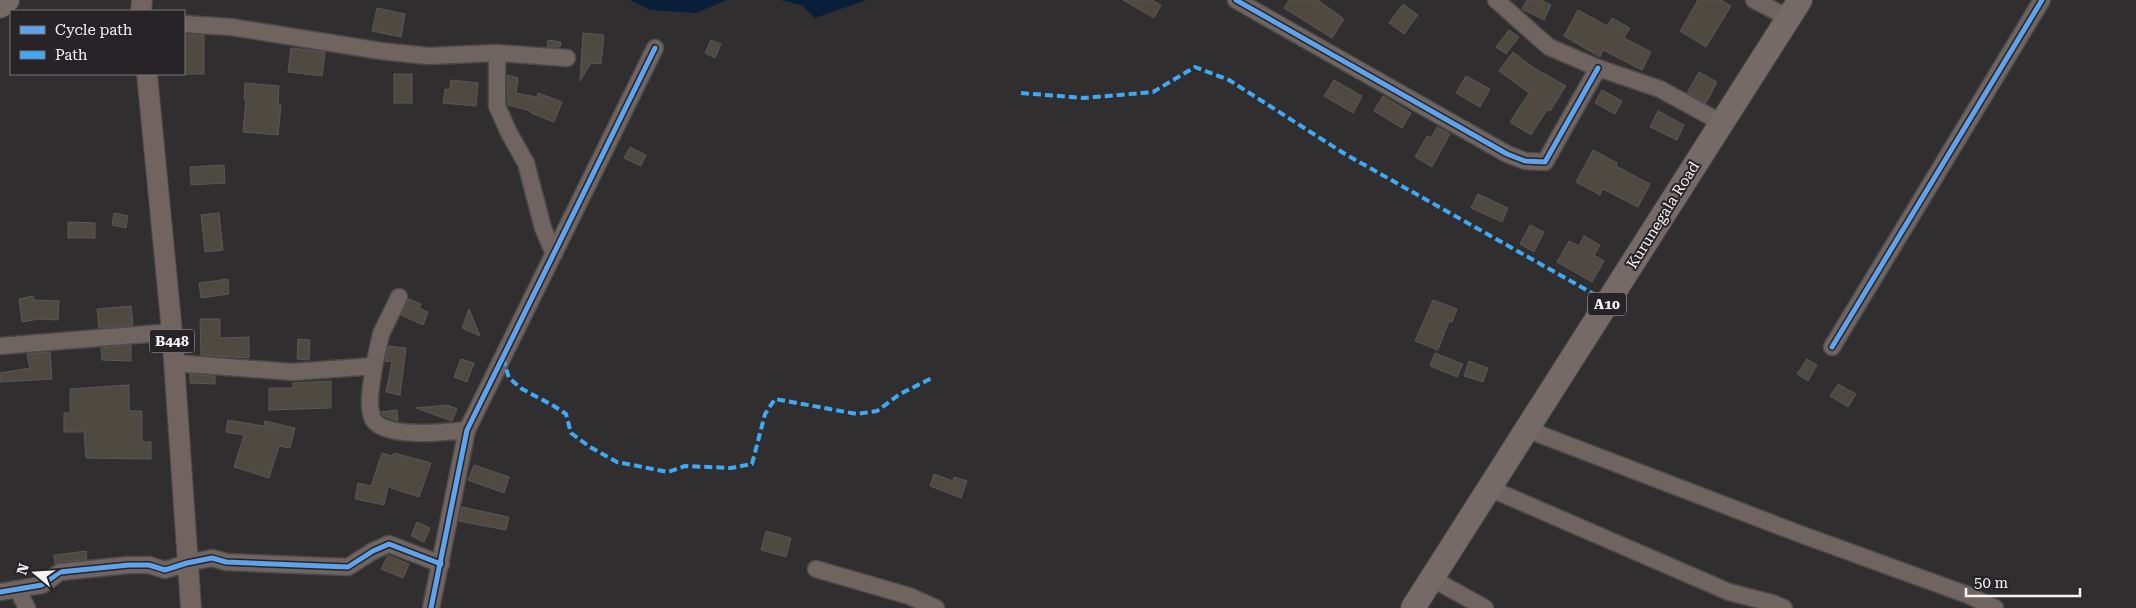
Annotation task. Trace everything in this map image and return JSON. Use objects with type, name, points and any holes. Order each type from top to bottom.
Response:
[{"type":"highway","points":[[0,6],[7,0]]},
{"type":"highway","name":"Kurunegala Road","points":[[1412,608],[1795,9]]},
{"type":"main road","name":"B448","points":[[147,75],[172,332],[191,608]]},
{"type":"street","points":[[1236,0],[1507,154],[1525,161],[1545,162],[1598,68]]},
{"type":"street","points":[[1496,0],[1550,47],[1598,68],[1660,89],[1722,123]]},
{"type":"street","points":[[1754,0],[1795,9]]},
{"type":"street","points":[[1832,347],[2042,0]]},
{"type":"street","points":[[185,24],[231,28],[381,52],[428,56],[497,53],[567,58]]},
{"type":"street","points":[[431,608],[468,430],[655,48]]},
{"type":"street","points":[[497,53],[497,106],[509,133],[526,163],[544,228],[554,254]]},
{"type":"street","points":[[399,297],[381,334],[374,366],[370,402],[372,418],[384,429],[442,433],[468,430]]},
{"type":"street","points":[[0,346],[172,332]]},
{"type":"street","points":[[174,363],[294,372],[374,366]]},
{"type":"street","points":[[1526,428],[1800,534],[1968,595],[1995,608]]},
{"type":"street","points":[[1489,488],[1729,592],[1784,608]]},
{"type":"street","points":[[0,592],[42,585],[60,572],[129,565],[148,566],[165,570],[212,558],[235,563],[348,567],[373,551],[389,544],[441,564]]},
{"type":"street","points":[[816,569],[909,596],[936,608]]},
{"type":"street","points":[[1431,578],[1485,608]]},
{"type":"street","points":[[17,589],[27,608]]},
{"type":"water","points":[[630,0],[727,0],[696,13],[650,10]]},
{"type":"water","points":[[780,0],[866,0],[815,18],[802,5]]},
{"type":"building","points":[[1123,0],[1152,0],[1161,5],[1154,18]]},
{"type":"building","points":[[1289,0],[1318,0],[1344,19],[1332,38],[1284,8]]},
{"type":"building","points":[[1527,0],[1541,0],[1551,5],[1544,20],[1522,9]]},
{"type":"building","points":[[1698,0],[1721,0],[1731,6],[1706,47],[1680,31]]},
{"type":"building","points":[[1403,4],[1418,15],[1404,34],[1389,23]]},
{"type":"building","points":[[377,8],[405,14],[401,37],[372,31]]},
{"type":"building","points":[[1578,10],[1607,26],[1612,18],[1630,28],[1624,38],[1651,52],[1642,70],[1603,50],[1600,57],[1564,36]]},
{"type":"building","points":[[1509,30],[1519,37],[1506,54],[1496,47]]},
{"type":"building","points":[[583,33],[604,35],[601,64],[591,63],[580,81]]},
{"type":"building","points":[[185,35],[204,35],[204,74],[185,74]]},
{"type":"building","points":[[548,40],[561,42],[560,47],[547,47]]},
{"type":"building","points":[[711,40],[721,44],[715,58],[705,53]]},
{"type":"building","points":[[291,48],[325,52],[322,76],[288,72]]},
{"type":"building","points":[[1513,52],[1534,68],[1566,86],[1550,111],[1547,110],[1531,135],[1510,122],[1529,93],[1499,71]]},
{"type":"building","points":[[1699,72],[1717,82],[1706,103],[1687,93]]},
{"type":"building","points":[[394,74],[412,74],[412,103],[394,103]]},
{"type":"building","points":[[507,75],[518,78],[516,93],[537,97],[538,93],[562,102],[554,122],[531,113],[531,111],[508,105]]},
{"type":"building","points":[[1466,76],[1490,89],[1480,107],[1456,93]]},
{"type":"building","points":[[451,80],[478,83],[476,106],[443,103],[445,89],[450,90]]},
{"type":"building","points":[[1334,80],[1362,96],[1353,113],[1324,96]]},
{"type":"building","points":[[245,83],[279,86],[278,105],[281,105],[278,135],[243,132],[246,99],[244,99]]},
{"type":"building","points":[[1602,90],[1622,101],[1615,114],[1595,103]]},
{"type":"building","points":[[1383,96],[1411,113],[1402,128],[1374,111]]},
{"type":"building","points":[[1658,111],[1684,125],[1677,140],[1650,127]]},
{"type":"building","points":[[1437,127],[1450,134],[1432,167],[1415,157],[1427,136],[1431,138]]},
{"type":"building","points":[[630,147],[646,155],[641,166],[624,158]]},
{"type":"building","points":[[1593,150],[1617,163],[1616,166],[1650,184],[1638,207],[1603,189],[1600,195],[1576,182]]},
{"type":"building","points":[[224,165],[225,183],[191,185],[190,167]]},
{"type":"building","points":[[1478,194],[1508,208],[1502,222],[1471,208]]},
{"type":"building","points":[[114,213],[128,216],[126,228],[112,225]]},
{"type":"building","points":[[219,213],[223,250],[205,252],[201,215]]},
{"type":"building","points":[[68,222],[95,223],[95,238],[68,238]]},
{"type":"building","points":[[1530,225],[1544,232],[1534,252],[1520,244]]},
{"type":"building","points":[[1584,236],[1600,245],[1594,255],[1604,261],[1592,282],[1557,262],[1569,241],[1579,246]]},
{"type":"building","points":[[228,279],[229,294],[201,298],[199,283]]},
{"type":"building","points":[[33,296],[34,300],[59,301],[58,320],[39,319],[22,322],[19,299]]},
{"type":"building","points":[[409,299],[421,304],[419,308],[428,312],[423,325],[401,315]]},
{"type":"building","points":[[1433,300],[1457,309],[1452,322],[1449,321],[1438,350],[1415,341]]},
{"type":"building","points":[[131,306],[133,325],[99,328],[97,309]]},
{"type":"building","points":[[469,309],[480,336],[462,328]]},
{"type":"building","points":[[200,319],[220,319],[220,338],[249,337],[249,358],[201,355]]},
{"type":"building","points":[[298,339],[310,340],[309,360],[297,359]]},
{"type":"building","points":[[131,345],[131,361],[102,360],[101,348]]},
{"type":"building","points":[[389,346],[406,348],[400,395],[386,392],[392,362],[385,361]]},
{"type":"building","points":[[50,352],[52,379],[0,382],[0,373],[30,368],[27,354]]},
{"type":"building","points":[[1435,353],[1463,364],[1457,377],[1430,366]]},
{"type":"building","points":[[461,359],[474,363],[467,382],[454,377]]},
{"type":"building","points":[[1807,359],[1817,365],[1808,381],[1797,374]]},
{"type":"building","points":[[1469,361],[1488,368],[1483,382],[1464,376]]},
{"type":"building","points":[[190,374],[215,376],[215,384],[190,383]]},
{"type":"building","points":[[331,381],[331,408],[269,410],[269,388],[293,388],[293,383]]},
{"type":"building","points":[[1838,384],[1856,394],[1848,407],[1830,396]]},
{"type":"building","points":[[129,385],[129,411],[142,411],[142,442],[151,442],[151,459],[86,458],[84,432],[64,432],[64,413],[70,413],[70,389]]},
{"type":"building","points":[[447,405],[457,409],[452,421],[416,408]]},
{"type":"building","points":[[397,410],[398,421],[384,416],[381,412]]},
{"type":"building","points":[[228,420],[264,426],[265,421],[295,428],[290,448],[279,446],[269,478],[234,467],[244,435],[226,432]]},
{"type":"building","points":[[382,453],[392,456],[394,453],[431,463],[419,497],[388,487],[384,505],[355,499],[358,483],[371,486]]},
{"type":"building","points":[[474,465],[509,477],[504,493],[468,480]]},
{"type":"building","points":[[934,474],[953,481],[954,477],[967,481],[961,498],[930,486]]},
{"type":"building","points":[[462,507],[509,517],[506,530],[459,521]]},
{"type":"building","points":[[417,522],[430,528],[424,542],[411,536]]},
{"type":"building","points":[[766,531],[791,538],[786,557],[761,550]]},
{"type":"building","points":[[86,551],[87,559],[55,564],[54,555]]},
{"type":"building","points":[[388,555],[409,564],[403,578],[381,569]]},
{"type":"marked path","points":[[1021,93],[1084,98],[1153,92],[1195,67],[1229,80],[1345,154],[1608,302]]},
{"type":"marked path","points":[[503,358],[509,378],[522,389],[566,414],[571,433],[590,447],[617,462],[668,472],[685,466],[731,468],[752,464],[765,414],[775,399],[857,414],[877,411],[900,394],[932,378]]},
{"type":"cycle path","points":[[1236,0],[1507,154],[1525,161],[1545,162],[1598,68]]},
{"type":"cycle path","points":[[1832,347],[2042,0]]},
{"type":"cycle path","points":[[431,608],[467,430],[655,48]]},
{"type":"cycle path","points":[[0,592],[42,585],[60,572],[129,565],[149,565],[165,570],[212,558],[226,562],[348,567],[373,551],[389,544],[441,564]]}]
